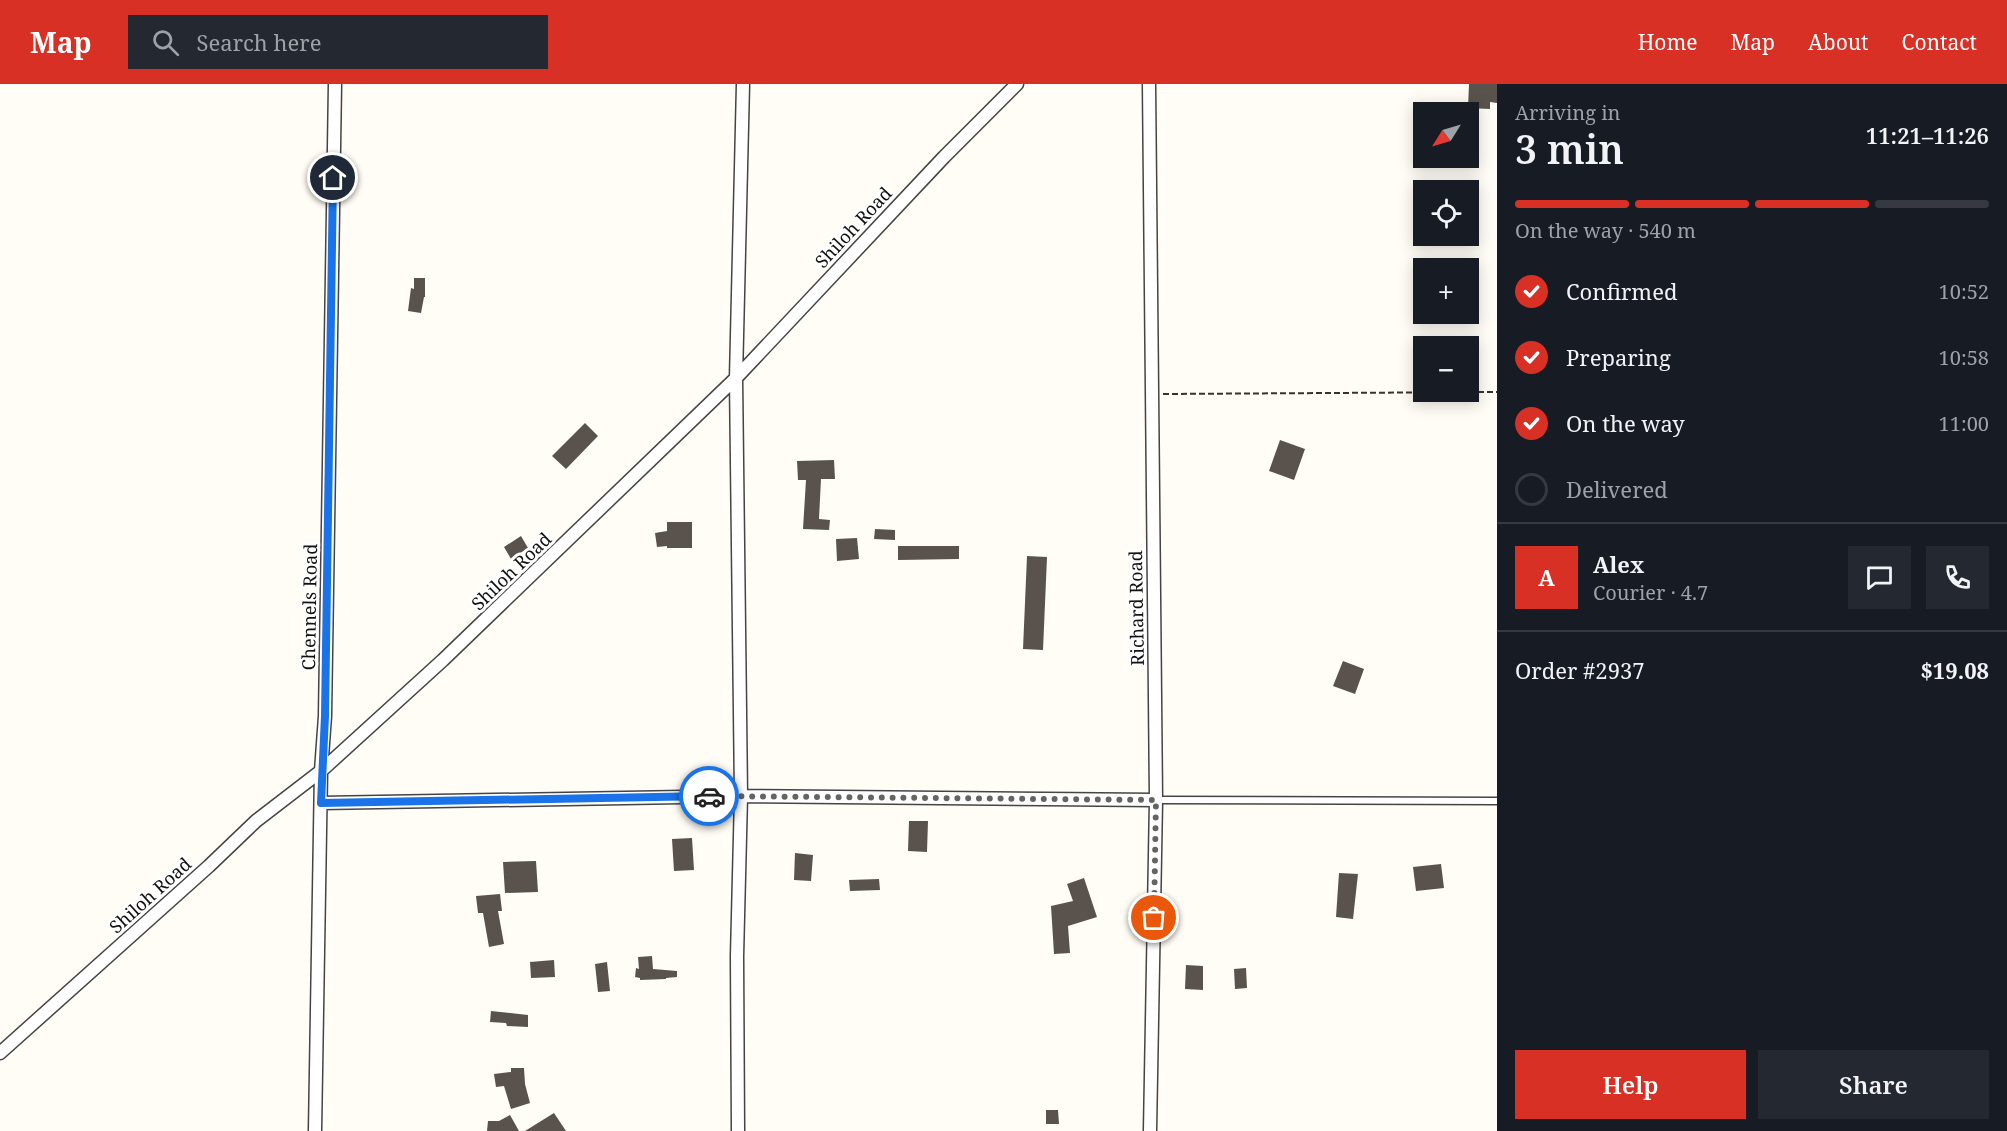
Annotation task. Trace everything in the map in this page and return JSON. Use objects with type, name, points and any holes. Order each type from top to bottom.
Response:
[{"type":"street","name":"Chennels Road","points":[[315,1131],[321,771],[325,716],[334,84]]},
{"type":"street","points":[[738,1131],[737,956],[741,796],[736,378],[743,84]]},
{"type":"street","name":"Shiloh Road","points":[[0,1053],[209,866],[256,820],[321,771],[443,660],[736,378],[944,157],[1017,84]]},
{"type":"street","name":"Richard Road","points":[[1149,84],[1156,800],[1150,1131]]},
{"type":"street","points":[[321,803],[741,796],[1156,800]]},
{"type":"lane","points":[[1156,800],[1497,801]]},
{"type":"path","points":[[1152,394],[1497,393]]},
{"type":"building","points":[[1469,84],[1497,84],[1497,103],[1490,102],[1490,109],[1479,108],[1479,102],[1468,102]]},
{"type":"building","points":[[414,278],[425,278],[425,297],[421,313],[408,311],[411,288],[414,289]]},
{"type":"building","points":[[585,423],[598,436],[566,469],[552,456]]},
{"type":"building","points":[[1280,440],[1305,449],[1294,480],[1269,471]]},
{"type":"building","points":[[834,460],[835,479],[821,479],[819,519],[830,520],[829,530],[803,529],[806,480],[798,480],[797,461]]},
{"type":"building","points":[[667,522],[692,522],[692,548],[657,547],[655,533],[667,531]]},
{"type":"building","points":[[875,529],[895,530],[895,540],[874,539]]},
{"type":"building","points":[[521,536],[528,548],[511,559],[504,547]]},
{"type":"building","points":[[857,538],[859,559],[837,561],[836,539]]},
{"type":"building","points":[[898,546],[959,546],[959,559],[898,560]]},
{"type":"building","points":[[1027,556],[1047,557],[1043,650],[1023,649]]},
{"type":"building","points":[[1343,661],[1364,669],[1355,694],[1333,686]]},
{"type":"building","points":[[909,821],[928,821],[927,852],[908,851]]},
{"type":"building","points":[[692,838],[694,870],[674,871],[672,839]]},
{"type":"building","points":[[795,853],[813,855],[811,881],[794,880]]},
{"type":"building","points":[[536,861],[538,892],[505,893],[503,862]]},
{"type":"building","points":[[1441,864],[1444,888],[1416,891],[1413,867]]},
{"type":"building","points":[[1339,873],[1358,874],[1353,919],[1336,917]]},
{"type":"building","points":[[1084,878],[1097,917],[1068,926],[1070,953],[1054,954],[1051,906],[1073,901],[1067,884]]},
{"type":"building","points":[[879,879],[880,890],[850,891],[849,880]]},
{"type":"building","points":[[500,894],[502,911],[498,911],[504,944],[489,947],[483,913],[478,913],[476,896]]},
{"type":"building","points":[[652,956],[653,969],[677,971],[677,977],[640,980],[635,977],[636,968],[639,969],[638,957]]},
{"type":"building","points":[[554,960],[555,977],[531,978],[530,962]]},
{"type":"building","points":[[607,962],[610,991],[598,992],[595,964]]},
{"type":"building","points":[[1186,965],[1203,966],[1203,990],[1185,989]]},
{"type":"building","points":[[1246,968],[1247,988],[1235,989],[1234,969]]},
{"type":"building","points":[[491,1011],[528,1015],[528,1027],[490,1022]]},
{"type":"building","points":[[511,1068],[524,1068],[530,1103],[511,1109],[504,1086],[496,1087],[494,1074],[511,1072]]},
{"type":"building","points":[[1046,1110],[1058,1110],[1059,1124],[1046,1124]]},
{"type":"building","points":[[554,1113],[566,1131],[525,1131]]},
{"type":"building","points":[[510,1115],[519,1131],[487,1131],[488,1121],[499,1121]]},
{"type":"way so far","points":[[709,796],[1156,800],[1154,918]]},
{"type":"route","points":[[333,178],[325,716],[321,803],[709,796]]}]
